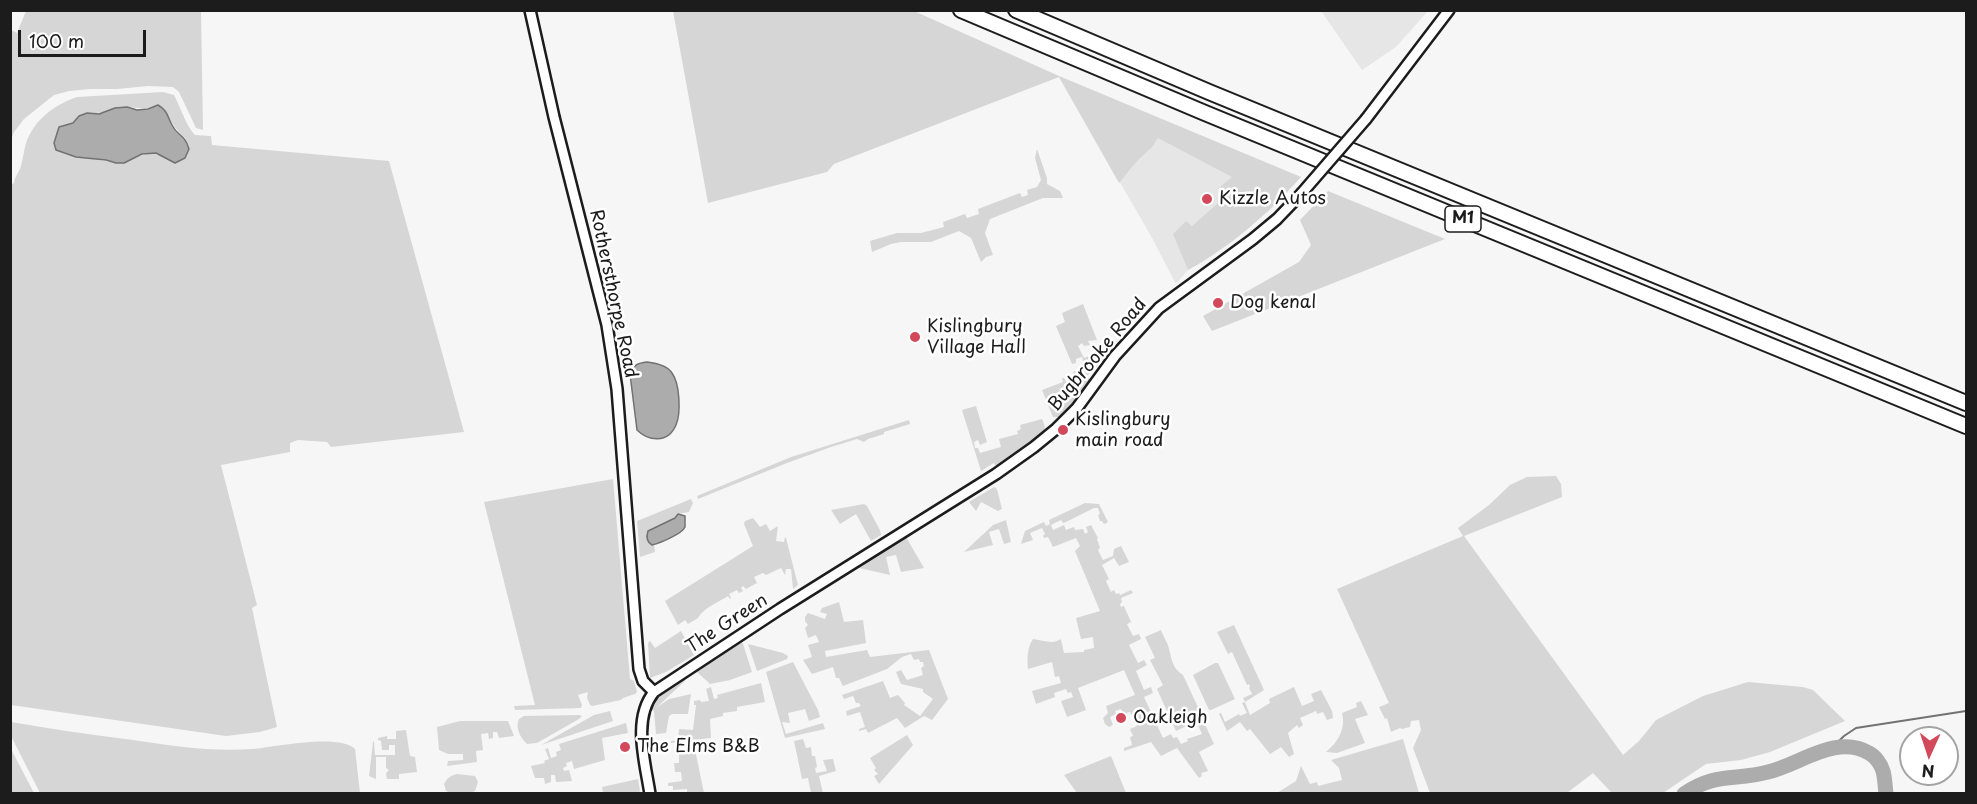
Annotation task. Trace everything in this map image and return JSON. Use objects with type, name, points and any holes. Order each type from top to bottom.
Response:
[{"type":"highway","name":"M1","points":[[961,10],[1205,114],[1966,426]]},
{"type":"highway","name":"M1","points":[[1016,10],[1209,92],[1966,403]]},
{"type":"street","name":"Rothersthorpe Road","points":[[530,10],[554,117],[607,325],[617,389],[639,669],[644,681],[654,692]]},
{"type":"street","name":"Bugbrooke Road","points":[[834,575],[996,474],[1049,435],[1077,408],[1115,356],[1159,308],[1253,239],[1301,194],[1366,119],[1449,10]]},
{"type":"street","name":"The Green","points":[[650,794],[642,726],[645,706],[654,692],[834,575]]},
{"type":"shaded area","points":[[26,11],[201,11],[203,130],[196,128],[179,92],[173,87],[90,89],[54,95],[24,119],[11,140],[11,30],[17,33]]},
{"type":"shaded area","points":[[673,11],[914,11],[1059,76],[1301,177],[1248,228],[1219,251],[1188,270],[1173,234],[1186,221],[1192,226],[1226,196],[1220,187],[1232,177],[1158,138],[1119,183],[1059,77],[834,164],[827,172],[708,203]]},
{"type":"shaded area","points":[[1321,11],[1428,11],[1396,47],[1362,70]]},
{"type":"shaded area","points":[[1059,77],[1301,177],[1270,210],[1233,241],[1188,270],[1176,284],[1151,236]]},
{"type":"shaded area","points":[[163,92],[174,95],[195,135],[211,136],[212,145],[389,161],[464,432],[331,447],[327,442],[298,440],[290,443],[290,452],[221,465],[257,605],[252,608],[277,727],[260,732],[226,736],[11,705],[10,185],[14,183],[21,166],[30,134],[40,120],[61,104],[77,97]],"holes":[[[158,105],[186,139],[164,157],[150,154],[116,163],[65,154],[54,143],[59,127],[73,123],[87,113],[98,113],[120,107],[144,108]]]},
{"type":"shaded area","points":[[158,105],[166,112],[174,129],[185,140],[189,149],[185,158],[175,163],[156,153],[142,154],[124,163],[116,163],[76,157],[56,150],[54,143],[59,127],[73,123],[79,116],[87,113],[99,114],[115,108],[127,107],[137,110]]},
{"type":"shaded area","points":[[1037,149],[1047,184],[1060,191],[1063,198],[1043,198],[990,219],[985,233],[993,255],[981,262],[971,238],[959,231],[931,242],[901,242],[872,252],[870,241],[897,233],[921,233],[944,227],[943,222],[965,214],[967,218],[979,214],[978,209],[1020,193],[1022,197],[1028,195],[1027,190],[1037,187],[1041,180],[1035,158]]},
{"type":"shaded area","points":[[1328,191],[1445,239],[1212,331],[1203,316],[1299,262],[1311,245],[1300,220]]},
{"type":"shaded area","points":[[1083,304],[1097,340],[1088,341],[1090,345],[1084,346],[1082,343],[1078,346],[1084,358],[1097,353],[1096,349],[1100,347],[1104,356],[1087,376],[1091,381],[1083,393],[1060,417],[1053,417],[1042,390],[1063,382],[1062,378],[1064,378],[1071,391],[1078,384],[1073,372],[1082,368],[1081,365],[1084,364],[1082,357],[1076,359],[1076,363],[1072,364],[1056,326],[1065,322],[1062,313]]},
{"type":"shaded area","points":[[647,362],[667,368],[677,384],[678,420],[668,435],[658,439],[647,437],[637,430],[630,374],[636,365]]},
{"type":"shaded area","points":[[976,406],[987,442],[980,445],[978,440],[974,442],[975,448],[978,448],[980,453],[1001,447],[999,439],[1018,434],[1017,431],[1021,429],[1020,425],[1042,419],[1045,427],[1044,433],[1030,446],[997,468],[994,463],[981,471],[962,410]]},
{"type":"shaded area","points":[[909,420],[910,424],[884,432],[864,442],[857,439],[831,447],[698,499],[697,496],[791,457]]},
{"type":"shaded area","points":[[1556,476],[1561,484],[1562,497],[1464,536],[1623,755],[1639,741],[1656,720],[1703,696],[1748,682],[1813,690],[1845,721],[1770,752],[1741,760],[1706,764],[1663,793],[1612,793],[1593,773],[1567,793],[1430,793],[1413,748],[1421,730],[1419,720],[1411,721],[1410,727],[1391,732],[1387,718],[1385,719],[1379,707],[1389,703],[1337,589],[1463,536],[1458,528],[1489,505],[1510,485],[1527,477]]},
{"type":"shaded area","points":[[613,479],[630,679],[634,681],[637,692],[621,700],[592,706],[587,698],[588,692],[578,695],[581,708],[515,710],[514,706],[535,705],[484,502]]},
{"type":"shaded area","points":[[994,487],[997,489],[1002,509],[998,511],[981,502],[976,511],[969,502]]},
{"type":"shaded area","points":[[691,499],[693,503],[689,512],[678,514],[675,518],[648,531],[655,552],[640,557],[637,521]]},
{"type":"shaded area","points":[[1085,503],[1099,504],[1108,522],[1104,524],[1100,521],[1098,508],[1094,508],[1066,522],[1063,523],[1061,520],[1051,525],[1053,530],[1064,525],[1066,530],[1074,527],[1075,530],[1083,529],[1085,534],[1088,532],[1086,527],[1091,525],[1098,538],[1100,548],[1098,550],[1103,560],[1113,556],[1114,549],[1121,546],[1129,562],[1119,566],[1114,558],[1102,565],[1109,579],[1106,581],[1111,592],[1114,590],[1120,595],[1131,590],[1133,593],[1121,598],[1120,604],[1121,607],[1124,606],[1131,622],[1127,624],[1133,636],[1139,634],[1141,639],[1129,645],[1138,663],[1144,660],[1147,665],[1136,671],[1144,690],[1151,687],[1153,693],[1144,697],[1163,738],[1171,734],[1173,738],[1177,737],[1181,744],[1188,741],[1187,739],[1202,734],[1197,723],[1203,720],[1214,744],[1199,752],[1208,771],[1201,773],[1202,776],[1199,778],[1177,748],[1161,756],[1151,742],[1124,751],[1124,748],[1132,745],[1130,737],[1133,736],[1130,729],[1137,726],[1130,712],[1123,714],[1121,709],[1115,711],[1116,714],[1110,717],[1113,725],[1109,727],[1105,724],[1103,718],[1108,713],[1106,706],[1135,695],[1124,670],[1078,688],[1086,710],[1067,717],[1061,701],[1073,697],[1066,689],[1054,693],[1055,697],[1036,704],[1032,691],[1061,683],[1059,676],[1055,677],[1052,662],[1028,669],[1028,654],[1033,639],[1051,642],[1061,639],[1064,653],[1084,652],[1084,650],[1094,648],[1093,637],[1081,639],[1076,618],[1100,611],[1075,551],[1080,546],[1076,538],[1053,547],[1048,537],[1044,538],[1042,528],[1030,533],[1033,540],[1021,544],[1025,531],[1044,522],[1046,526],[1050,524],[1049,520]]},
{"type":"shaded area","points":[[864,504],[881,535],[871,541],[856,514],[840,524],[831,510]]},
{"type":"shaded area","points":[[678,514],[685,516],[683,530],[665,540],[650,544],[647,539],[648,531],[675,518]]},
{"type":"shaded area","points":[[753,518],[760,527],[766,524],[770,531],[778,526],[776,541],[784,542],[786,538],[798,585],[793,589],[791,569],[786,569],[785,575],[781,568],[766,575],[763,573],[754,577],[757,583],[746,589],[743,586],[741,588],[743,591],[739,593],[737,590],[729,594],[730,599],[728,596],[707,608],[698,618],[688,624],[685,620],[678,625],[665,601],[753,546],[744,524],[745,521]]},
{"type":"shaded area","points":[[1006,520],[1011,542],[1004,544],[999,529],[989,532],[993,545],[964,552],[993,525]]},
{"type":"shaded area","points":[[906,537],[924,568],[901,572],[896,555],[886,557],[890,575],[859,568],[862,563]]},
{"type":"shaded area","points":[[839,602],[844,622],[863,620],[866,643],[825,651],[826,657],[867,650],[870,657],[929,650],[948,699],[932,720],[924,716],[905,728],[897,718],[868,733],[866,729],[859,731],[865,727],[860,712],[847,716],[846,711],[861,706],[856,703],[853,696],[844,699],[842,695],[883,681],[890,698],[898,695],[905,703],[904,705],[920,716],[933,699],[923,692],[923,689],[901,684],[896,672],[901,670],[907,680],[923,675],[921,668],[924,666],[923,662],[919,659],[914,660],[911,654],[902,657],[887,669],[843,686],[839,678],[836,678],[833,667],[812,674],[803,660],[812,657],[808,645],[819,642],[816,635],[808,638],[805,628],[808,625],[805,617],[808,613],[825,619],[827,614],[820,612],[822,608]]},
{"type":"shaded area","points":[[1234,625],[1264,690],[1245,702],[1243,698],[1252,694],[1249,684],[1247,685],[1232,652],[1228,654],[1217,632]]},
{"type":"shaded area","points":[[1161,630],[1168,644],[1173,664],[1183,675],[1203,718],[1176,731],[1157,689],[1163,685],[1150,660],[1155,658],[1145,637]]},
{"type":"shaded area","points":[[681,631],[694,655],[666,672],[650,678],[648,643],[650,641],[655,648]]},
{"type":"shaded area","points":[[740,641],[752,672],[710,684],[697,672]]},
{"type":"shaded area","points":[[748,644],[783,653],[788,656],[787,659],[757,671]]},
{"type":"shaded area","points":[[793,662],[820,717],[809,721],[805,709],[788,713],[790,723],[782,722],[786,734],[823,723],[825,729],[785,738],[766,672]]},
{"type":"shaded area","points":[[1218,663],[1235,699],[1209,710],[1193,675]]},
{"type":"shaded area","points":[[681,678],[685,681],[656,708],[669,699],[691,694],[688,714],[672,714],[669,716],[666,733],[656,734],[654,710],[649,712],[651,706],[662,692]]},
{"type":"shaded area","points":[[761,683],[765,702],[737,707],[737,711],[723,713],[723,716],[710,719],[711,738],[693,740],[704,793],[687,793],[687,789],[673,790],[673,786],[668,786],[668,783],[682,781],[681,772],[675,772],[674,763],[679,763],[679,749],[682,748],[682,742],[671,743],[671,741],[678,740],[679,729],[693,730],[696,705],[694,701],[709,701],[706,689],[711,687],[714,699],[718,698],[717,695]]},
{"type":"shaded area","points":[[1294,687],[1302,706],[1314,701],[1311,694],[1321,690],[1332,711],[1333,718],[1327,720],[1323,712],[1317,714],[1316,711],[1300,718],[1303,725],[1299,728],[1297,725],[1288,733],[1294,754],[1289,757],[1281,747],[1270,754],[1250,729],[1247,731],[1240,722],[1227,731],[1219,714],[1221,713],[1225,722],[1239,714],[1240,716],[1247,713],[1242,703],[1245,702],[1250,715],[1270,703],[1269,699]]},
{"type":"shaded area","points":[[1361,701],[1368,715],[1355,719],[1365,743],[1337,753],[1326,752],[1340,735],[1343,724],[1342,713],[1357,707],[1356,703]]},
{"type":"shaded area","points":[[610,711],[613,721],[541,745],[594,715]]},
{"type":"shaded area","points":[[524,716],[582,716],[579,719],[537,743],[527,744],[518,729],[519,719]]},
{"type":"shaded area","points":[[460,721],[508,721],[514,736],[499,738],[497,732],[493,732],[493,738],[489,739],[488,733],[481,734],[483,750],[476,751],[477,762],[447,766],[448,761],[463,760],[463,754],[448,754],[439,750],[437,727]]},
{"type":"shaded area","points":[[11,722],[207,749],[252,749],[322,741],[347,744],[355,749],[360,793],[40,793],[11,736]]},
{"type":"shaded area","points":[[626,723],[628,733],[602,738],[605,760],[574,769],[572,761],[566,763],[564,771],[569,770],[572,781],[556,782],[555,775],[551,775],[551,782],[545,784],[544,778],[535,778],[531,766],[545,763],[544,761],[549,759],[545,749],[548,748],[551,758],[557,756],[556,752],[561,750],[559,744]]},
{"type":"shaded area","points":[[406,730],[410,756],[415,757],[417,772],[399,774],[399,779],[387,779],[386,773],[389,770],[386,768],[386,757],[376,757],[376,779],[369,776],[373,742],[375,755],[395,755],[395,745],[389,745],[389,750],[382,750],[381,741],[378,738],[387,736],[387,739],[396,739],[396,731]]},
{"type":"shaded area","points":[[907,735],[913,745],[879,784],[874,776],[878,774],[874,770],[876,768],[870,758]]},
{"type":"shaded area","points":[[803,739],[806,748],[811,747],[812,756],[815,756],[816,773],[827,771],[823,760],[833,759],[836,771],[819,776],[823,793],[811,793],[808,778],[802,779],[794,741]]},
{"type":"shaded area","points":[[1403,739],[1419,793],[1277,793],[1296,781],[1301,766],[1310,784],[1317,782],[1318,786],[1342,780],[1339,768],[1331,760]]},
{"type":"shaded area","points":[[11,749],[34,793],[11,793]]},
{"type":"shaded area","points":[[1111,756],[1126,793],[1077,793],[1064,775]]},
{"type":"shaded area","points":[[457,774],[475,776],[478,782],[475,791],[461,794],[446,791],[445,782],[449,777]]},
{"type":"shaded area","points":[[638,779],[639,792],[603,792],[602,787]]},
{"type":"waterway","points":[[1833,747],[1856,728],[1966,711]]},
{"type":"waterway","points":[[1684,794],[1695,787],[1716,780],[1768,772],[1819,752],[1844,747],[1857,748],[1876,758],[1883,771],[1886,794]]},
{"type":"place","name":"Kizzle Autos","points":[[1207,199]]},
{"type":"place","name":"Dog kenal","points":[[1218,303]]},
{"type":"place","name":"Kislingbury Village Hall","points":[[915,337]]},
{"type":"place","name":"Kislingbury main road","points":[[1063,430]]},
{"type":"place","name":"Oakleigh","points":[[1121,718]]},
{"type":"place","name":"The Elms B&B","points":[[625,747]]}]
